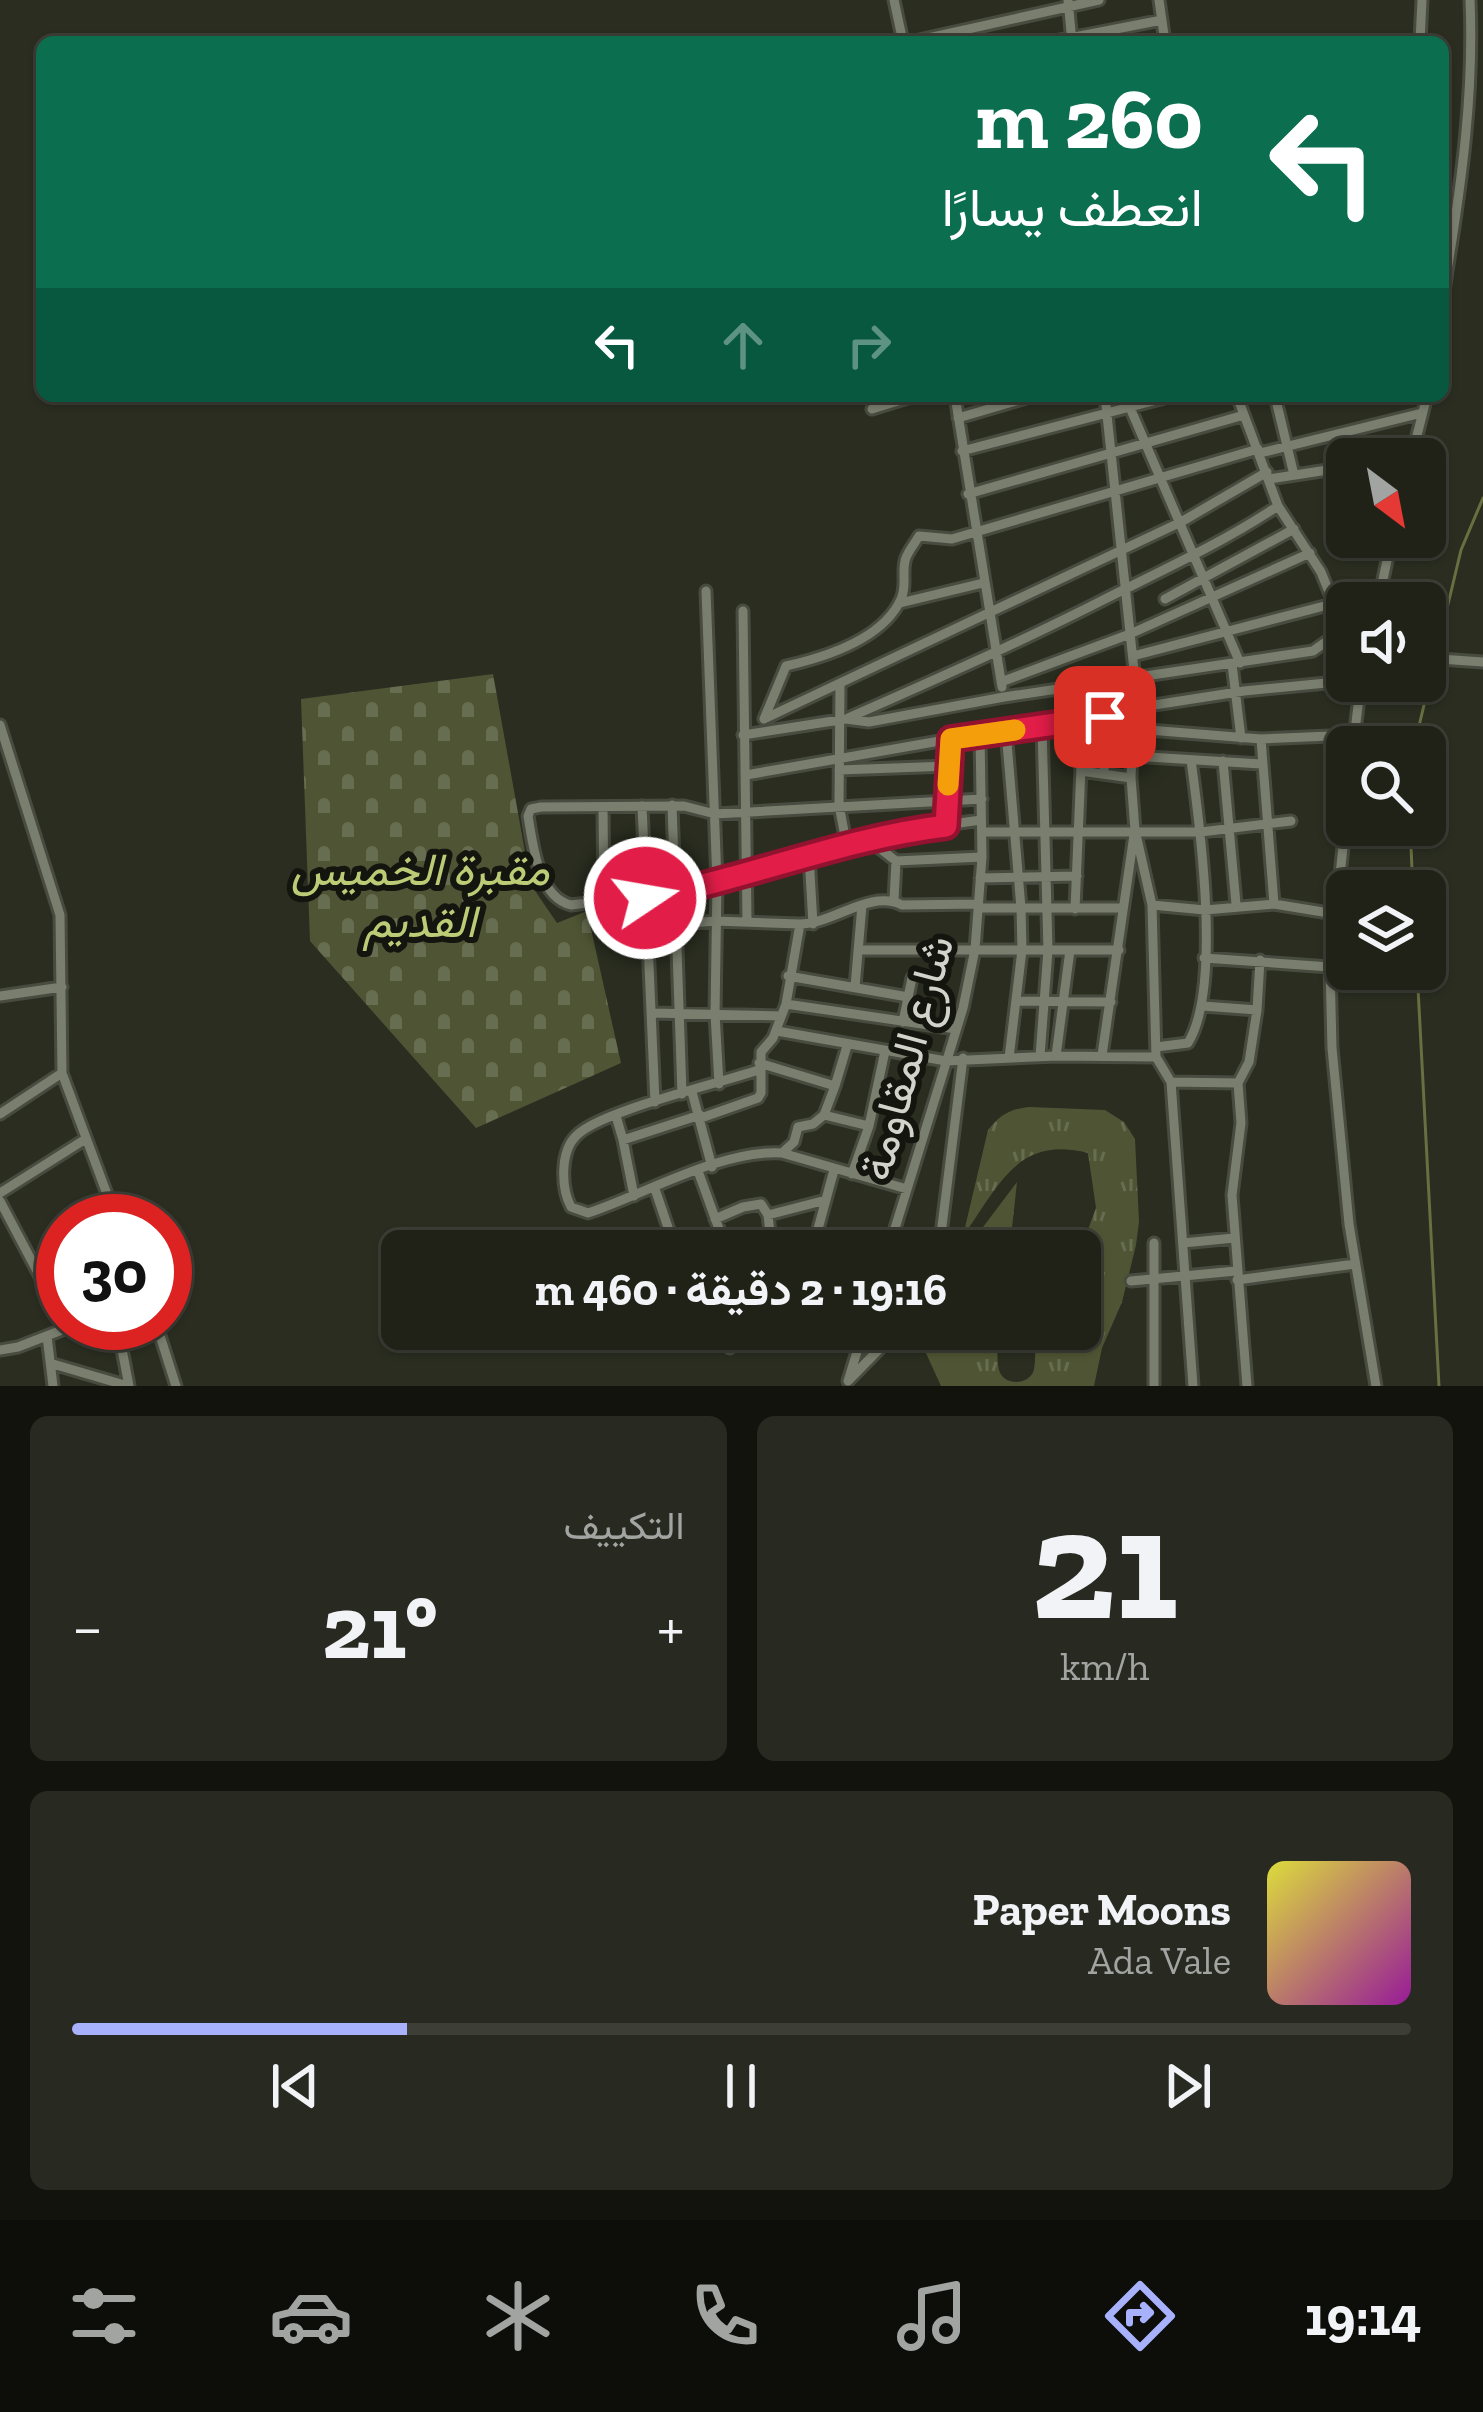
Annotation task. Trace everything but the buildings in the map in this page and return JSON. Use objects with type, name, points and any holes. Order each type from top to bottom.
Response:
[{"type":"street","points":[[894,0],[904,36]]},
{"type":"street","points":[[931,36],[1099,0]]},
{"type":"street","points":[[1159,0],[1164,36]]},
{"type":"street","points":[[1420,36],[1422,0]]},
{"type":"street","points":[[1449,243],[1472,88],[1471,0]]},
{"type":"street","points":[[1068,3],[1072,36]]},
{"type":"street","points":[[1086,36],[1162,20]]},
{"type":"street","points":[[872,409],[895,402]]},
{"type":"street","points":[[956,402],[1004,698]]},
{"type":"street","points":[[958,418],[1013,402]]},
{"type":"street","points":[[1105,402],[1136,680],[1130,778],[1151,905],[1156,1052],[1171,1082],[1193,1386]]},
{"type":"street","points":[[1128,402],[1228,630],[1236,663],[1241,738]]},
{"type":"street","points":[[962,451],[1153,402]]},
{"type":"street","points":[[1239,402],[1278,506],[1310,553],[1326,590]]},
{"type":"street","points":[[1276,402],[1294,475]]},
{"type":"street","points":[[1416,438],[1425,402]]},
{"type":"street","points":[[764,719],[786,666],[862,638],[883,625],[900,603],[906,584],[904,560],[919,536],[952,539],[1161,477],[1422,413]]},
{"type":"street","points":[[968,494],[1244,415]]},
{"type":"street","points":[[748,734],[764,719],[1268,476],[1326,470]]},
{"type":"street","points":[[748,734],[842,719],[997,653],[1238,533],[1278,506]]},
{"type":"street","points":[[1166,599],[1294,529]]},
{"type":"street","points":[[1001,682],[1130,634],[1310,553]]},
{"type":"street","points":[[900,603],[983,583]]},
{"type":"street","points":[[706,591],[719,1084]]},
{"type":"street","points":[[1133,656],[1326,606]]},
{"type":"street","points":[[743,611],[747,921]]},
{"type":"street","points":[[842,719],[869,722],[1136,680],[1313,651],[1326,643]]},
{"type":"street","points":[[1446,659],[1483,662]]},
{"type":"street","points":[[746,775],[1235,692],[1326,683]]},
{"type":"street","points":[[841,685],[839,805],[847,847]]},
{"type":"street","points":[[1104,773],[1105,717]]},
{"type":"street","points":[[1075,908],[1083,720]]},
{"type":"street","points":[[0,725],[60,915],[62,1073],[105,1194]]},
{"type":"street","points":[[1040,1056],[1048,950],[1042,726]]},
{"type":"street","points":[[1136,729],[1326,741]]},
{"type":"street","points":[[1006,731],[1022,950],[1009,1058]]},
{"type":"street","name":"شارع المقاومة","points":[[894,1230],[956,1029],[975,949],[982,857],[980,736]]},
{"type":"street","points":[[946,826],[951,739]]},
{"type":"street","points":[[1261,740],[1274,904]]},
{"type":"street","points":[[1132,756],[1261,764]]},
{"type":"street","points":[[776,1031],[946,1061],[1156,1052],[1188,1043],[1203,1006],[1205,910],[1202,832],[1191,760]]},
{"type":"street","points":[[1223,761],[1236,904]]},
{"type":"street","points":[[839,770],[949,766]]},
{"type":"street","points":[[1081,771],[1130,778]]},
{"type":"street","points":[[982,799],[715,814],[672,806],[536,807],[528,818],[543,875],[556,899],[572,905],[675,892],[894,832],[946,826],[1014,832],[1202,832],[1291,821]]},
{"type":"street","points":[[643,806],[655,1102]]},
{"type":"street","points":[[672,806],[679,1014],[687,1093],[701,1117],[712,1166]]},
{"type":"street","points":[[603,807],[604,902]]},
{"type":"street","points":[[1102,1055],[1135,830]]},
{"type":"street","points":[[869,840],[896,861],[982,857]]},
{"type":"street","points":[[809,856],[813,924]]},
{"type":"street","points":[[894,900],[896,861]]},
{"type":"street","points":[[980,878],[1076,876]]},
{"type":"street","points":[[646,927],[715,921],[813,924],[862,905],[894,900],[902,905],[1122,908]]},
{"type":"street","points":[[1151,905],[1205,910],[1274,904],[1326,913]]},
{"type":"street","points":[[855,987],[862,905]]},
{"type":"street","points":[[622,1140],[758,1099],[763,1046],[776,1031],[783,1010],[800,924]]},
{"type":"street","points":[[859,950],[1119,950]]},
{"type":"street","points":[[1055,1056],[1070,950]]},
{"type":"street","points":[[1204,958],[1326,967]]},
{"type":"street","points":[[1247,1386],[1232,1196],[1240,1123],[1238,1083],[1249,1062],[1260,960]]},
{"type":"street","points":[[788,976],[908,997]]},
{"type":"street","points":[[903,1022],[912,978]]},
{"type":"street","points":[[0,996],[62,987]]},
{"type":"street","points":[[1331,990],[1332,1048],[1355,1264],[1376,1386]]},
{"type":"street","points":[[1016,1001],[1111,1002]]},
{"type":"street","points":[[1203,1006],[1257,1010]]},
{"type":"street","points":[[653,1013],[783,1010],[956,1029]]},
{"type":"street","points":[[782,1153],[794,1142],[798,1126],[813,1124],[824,1115],[847,1046]]},
{"type":"street","points":[[851,1174],[869,1126],[885,1051]]},
{"type":"street","points":[[942,1230],[963,1058]]},
{"type":"street","points":[[835,1086],[760,1066],[616,1116],[584,1129],[571,1141],[566,1155],[566,1195],[572,1207],[583,1213],[712,1166],[764,1153],[782,1153],[907,1189]]},
{"type":"street","points":[[0,1114],[62,1073]]},
{"type":"street","points":[[1171,1082],[1238,1083]]},
{"type":"street","points":[[824,1115],[869,1126]]},
{"type":"street","points":[[616,1116],[634,1196]]},
{"type":"street","points":[[36,1267],[0,1197],[84,1140]]},
{"type":"street","points":[[818,1230],[834,1170]]},
{"type":"street","points":[[698,1171],[719,1230]]},
{"type":"street","points":[[656,1189],[669,1230]]},
{"type":"street","points":[[769,1215],[826,1200]]},
{"type":"street","points":[[715,1219],[758,1203],[769,1215],[770,1230]]},
{"type":"street","points":[[1183,1243],[1234,1238]]},
{"type":"street","points":[[1154,1244],[1154,1386]]},
{"type":"street","points":[[1131,1281],[1355,1264]]},
{"type":"street","points":[[0,1349],[36,1339]]},
{"type":"street","points":[[50,1350],[53,1386]]},
{"type":"street","points":[[52,1364],[129,1386],[122,1350]]},
{"type":"street","points":[[165,1350],[176,1386]]},
{"type":"street","points":[[847,1384],[857,1350]]},
{"type":"street","points":[[847,1384],[879,1350]]},
{"type":"green space","name":"مقبرة الخميس القديم","points":[[493,674],[531,885],[557,923],[587,911],[621,1063],[476,1128],[310,941],[301,699]]},
{"type":"green space","points":[[1016,1109],[1105,1110],[1124,1122],[1135,1139],[1136,1245],[1094,1386],[941,1386],[925,1350],[997,1350],[1001,1375],[1016,1382],[1027,1379],[1034,1370],[1034,1350],[1101,1350],[1101,1230],[1088,1230],[1096,1208],[1088,1153],[1064,1149],[1027,1158],[1012,1169],[964,1230],[988,1130]]},
{"type":"green space","points":[[1017,1182],[1012,1230],[981,1230]]},
{"type":"waterway","points":[[1419,726],[1461,550],[1483,498]]},
{"type":"waterway","points":[[1411,846],[1412,870]]},
{"type":"waterway","points":[[1418,990],[1439,1386]]},
{"type":"slow traffic","points":[[948,785],[951,739],[1015,730]]},
{"type":"route","points":[[645,898],[858,846],[894,832],[946,826],[951,739],[1105,717]]}]
